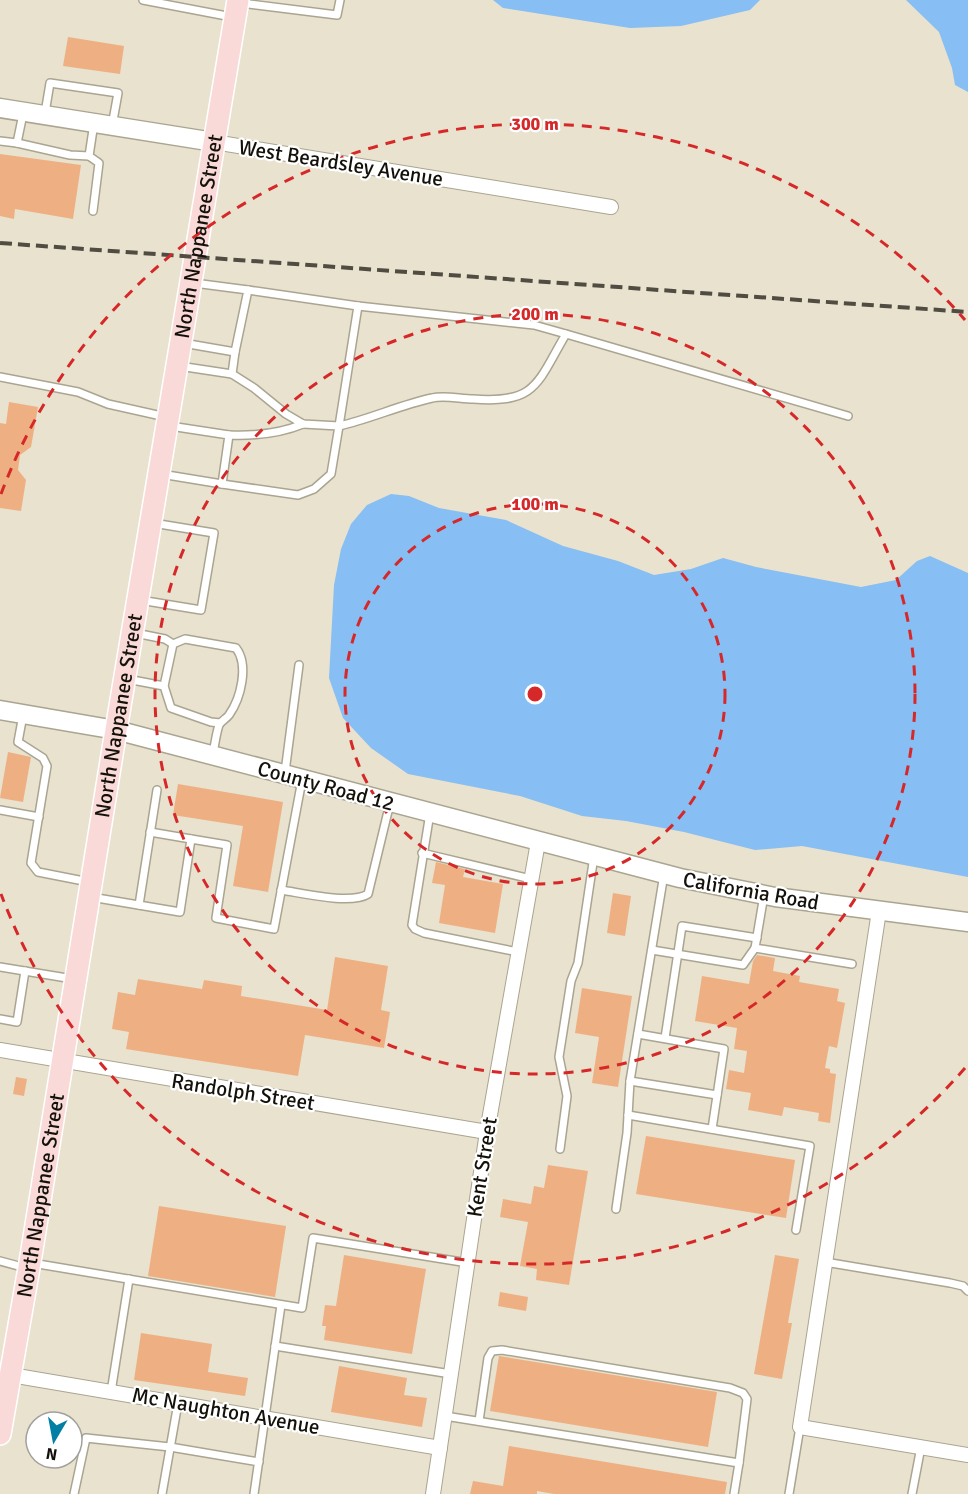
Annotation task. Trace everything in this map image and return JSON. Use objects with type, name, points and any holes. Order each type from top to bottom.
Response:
[{"type":"main road","name":"North Nappanee Street","points":[[0,1434],[7,1380],[63,1062],[124,678],[237,6]]},
{"type":"main road","name":"West Beardsley Avenue","points":[[0,108],[214,142]]},
{"type":"main road","name":"County Road 12","points":[[0,710],[116,730],[538,842]]},
{"type":"main road","name":"California Road","points":[[538,842],[664,874],[764,895],[968,922]]},
{"type":"street","name":"West Beardsley Avenue","points":[[214,142],[611,207]]},
{"type":"street","name":"Kent Street","points":[[433,1494],[487,1132],[538,842]]},
{"type":"street","points":[[879,911],[800,1427],[968,1455]]},
{"type":"street","name":"Randolph Street","points":[[0,1050],[487,1132]]},
{"type":"street","name":"Mc Naughton Avenue","points":[[7,1380],[111,1392],[440,1448]]},
{"type":"lane","points":[[143,0],[187,9],[237,6],[337,15],[339,0]]},
{"type":"lane","points":[[187,9],[188,0]]},
{"type":"lane","points":[[297,10],[298,0]]},
{"type":"lane","points":[[45,115],[50,83],[118,93],[112,126]]},
{"type":"lane","points":[[17,143],[24,112]]},
{"type":"lane","points":[[89,156],[94,123]]},
{"type":"lane","points":[[0,141],[70,155],[89,156],[99,163],[93,211]]},
{"type":"lane","points":[[191,283],[358,306],[534,326],[848,416]]},
{"type":"lane","points":[[232,374],[248,290]]},
{"type":"lane","points":[[158,474],[298,495],[314,489],[331,474],[358,306]]},
{"type":"lane","points":[[0,377],[78,392],[167,422],[229,435],[249,436],[284,432],[303,424],[339,426],[434,397],[494,401],[521,396],[534,387],[566,334]]},
{"type":"lane","points":[[180,343],[235,352]]},
{"type":"lane","points":[[177,366],[232,374],[303,424]]},
{"type":"lane","points":[[222,484],[229,435]]},
{"type":"lane","points":[[137,600],[201,610],[214,533],[150,523]]},
{"type":"lane","points":[[132,632],[165,639],[172,644]]},
{"type":"lane","points":[[172,644],[185,639],[236,648],[244,663],[238,698],[228,716],[220,723],[213,756]]},
{"type":"lane","points":[[172,644],[164,686],[171,708],[220,723]]},
{"type":"lane","points":[[150,832],[227,845],[216,918],[274,929],[281,890],[293,777],[299,665]]},
{"type":"lane","points":[[124,678],[164,686]]},
{"type":"lane","points":[[23,714],[18,742],[43,758],[47,766],[30,863],[38,872],[139,905],[180,912],[191,839]]},
{"type":"lane","points":[[139,905],[157,790]]},
{"type":"lane","points":[[281,890],[338,898],[358,898],[368,894],[390,803]]},
{"type":"lane","points":[[0,810],[39,816]]},
{"type":"lane","points":[[430,813],[412,925],[424,933],[518,952]]},
{"type":"lane","points":[[422,853],[531,879]]},
{"type":"lane","points":[[560,1149],[567,1096],[559,1057],[571,981],[578,963],[594,856]]},
{"type":"lane","points":[[616,1209],[630,1081],[664,874]]},
{"type":"lane","points":[[652,950],[743,964],[755,948],[764,895]]},
{"type":"lane","points":[[665,1038],[682,926],[757,938]]},
{"type":"lane","points":[[755,948],[852,964]]},
{"type":"lane","points":[[0,967],[76,979]]},
{"type":"lane","points":[[0,1019],[17,1022],[25,971]]},
{"type":"lane","points":[[638,1034],[724,1049],[712,1129]]},
{"type":"lane","points":[[630,1081],[717,1095]]},
{"type":"lane","points":[[628,1115],[810,1146],[796,1230]]},
{"type":"lane","points":[[0,1261],[129,1279],[302,1308],[314,1238],[468,1263]]},
{"type":"lane","points":[[825,1262],[950,1283],[963,1286],[968,1290]]},
{"type":"lane","points":[[111,1392],[129,1279]]},
{"type":"lane","points":[[254,1494],[281,1305]]},
{"type":"lane","points":[[275,1346],[451,1374]]},
{"type":"lane","points":[[479,1421],[488,1358],[492,1351],[502,1350],[730,1388],[743,1393],[747,1399],[734,1494]]},
{"type":"lane","points":[[162,1494],[178,1403]]},
{"type":"lane","points":[[445,1416],[739,1463]]},
{"type":"lane","points":[[789,1494],[800,1427]]},
{"type":"lane","points":[[74,1494],[86,1437],[170,1447],[259,1462]]},
{"type":"lane","points":[[912,1494],[921,1447]]},
{"type":"water","points":[[493,0],[760,0],[750,10],[681,26],[630,28],[503,8]]},
{"type":"water","points":[[906,0],[968,0],[968,92],[955,85],[952,68],[939,32]]},
{"type":"water","points":[[391,494],[409,496],[439,508],[506,520],[563,546],[618,561],[654,575],[691,569],[723,558],[756,567],[861,587],[896,580],[917,561],[930,556],[968,573],[968,877],[802,846],[755,850],[684,832],[626,821],[582,816],[520,796],[408,774],[371,748],[343,718],[329,678],[334,585],[341,549],[351,524],[367,505]]},
{"type":"building","points":[[68,37],[124,46],[120,74],[63,66]]},
{"type":"building","points":[[0,154],[81,165],[73,219],[15,209],[14,219],[0,216]]},
{"type":"building","points":[[9,402],[38,407],[31,447],[20,455],[18,470],[26,480],[21,511],[0,508],[0,423],[6,424]]},
{"type":"building","points":[[8,752],[31,757],[23,802],[0,798]]},
{"type":"building","points":[[178,784],[283,802],[268,892],[233,886],[243,826],[173,815]]},
{"type":"building","points":[[436,862],[465,869],[463,877],[503,884],[495,933],[439,923],[445,885],[432,883]]},
{"type":"building","points":[[613,893],[631,896],[625,936],[607,933]]},
{"type":"building","points":[[757,955],[775,958],[773,971],[800,976],[799,982],[839,989],[837,1001],[845,1003],[837,1048],[829,1046],[825,1068],[830,1069],[830,1073],[836,1074],[830,1123],[818,1121],[819,1113],[784,1107],[782,1116],[748,1110],[751,1093],[726,1089],[729,1070],[744,1073],[747,1051],[734,1049],[737,1028],[695,1021],[702,976],[749,984],[753,961]]},
{"type":"building","points":[[335,957],[388,966],[381,1010],[390,1012],[384,1048],[305,1035],[298,1076],[126,1049],[129,1032],[112,1029],[118,992],[135,995],[138,979],[202,989],[204,980],[242,986],[241,996],[327,1010]]},
{"type":"building","points":[[582,988],[632,996],[618,1087],[592,1083],[599,1037],[575,1033]]},
{"type":"building","points":[[16,1077],[27,1079],[24,1096],[13,1094]]},
{"type":"building","points":[[646,1136],[795,1160],[786,1218],[636,1194]]},
{"type":"building","points":[[548,1165],[588,1171],[569,1285],[536,1280],[537,1269],[520,1266],[528,1222],[500,1217],[503,1199],[531,1204],[534,1186],[544,1188]]},
{"type":"building","points":[[159,1206],[286,1226],[275,1297],[148,1276]]},
{"type":"building","points":[[344,1255],[426,1269],[412,1354],[324,1340],[326,1326],[322,1326],[325,1305],[336,1306]]},
{"type":"building","points":[[775,1255],[799,1259],[788,1323],[792,1323],[782,1379],[754,1374]]},
{"type":"building","points":[[500,1292],[528,1297],[526,1311],[498,1306]]},
{"type":"building","points":[[141,1333],[212,1344],[208,1372],[248,1378],[245,1396],[134,1380]]},
{"type":"building","points":[[499,1356],[717,1392],[708,1447],[490,1411]]},
{"type":"building","points":[[339,1366],[407,1378],[404,1395],[427,1398],[422,1427],[331,1412]]},
{"type":"building","points":[[509,1446],[727,1482],[725,1494],[554,1494],[537,1491],[537,1494],[470,1494],[473,1481],[503,1486]]},
{"type":"railway","points":[[0,243],[968,312]]}]
